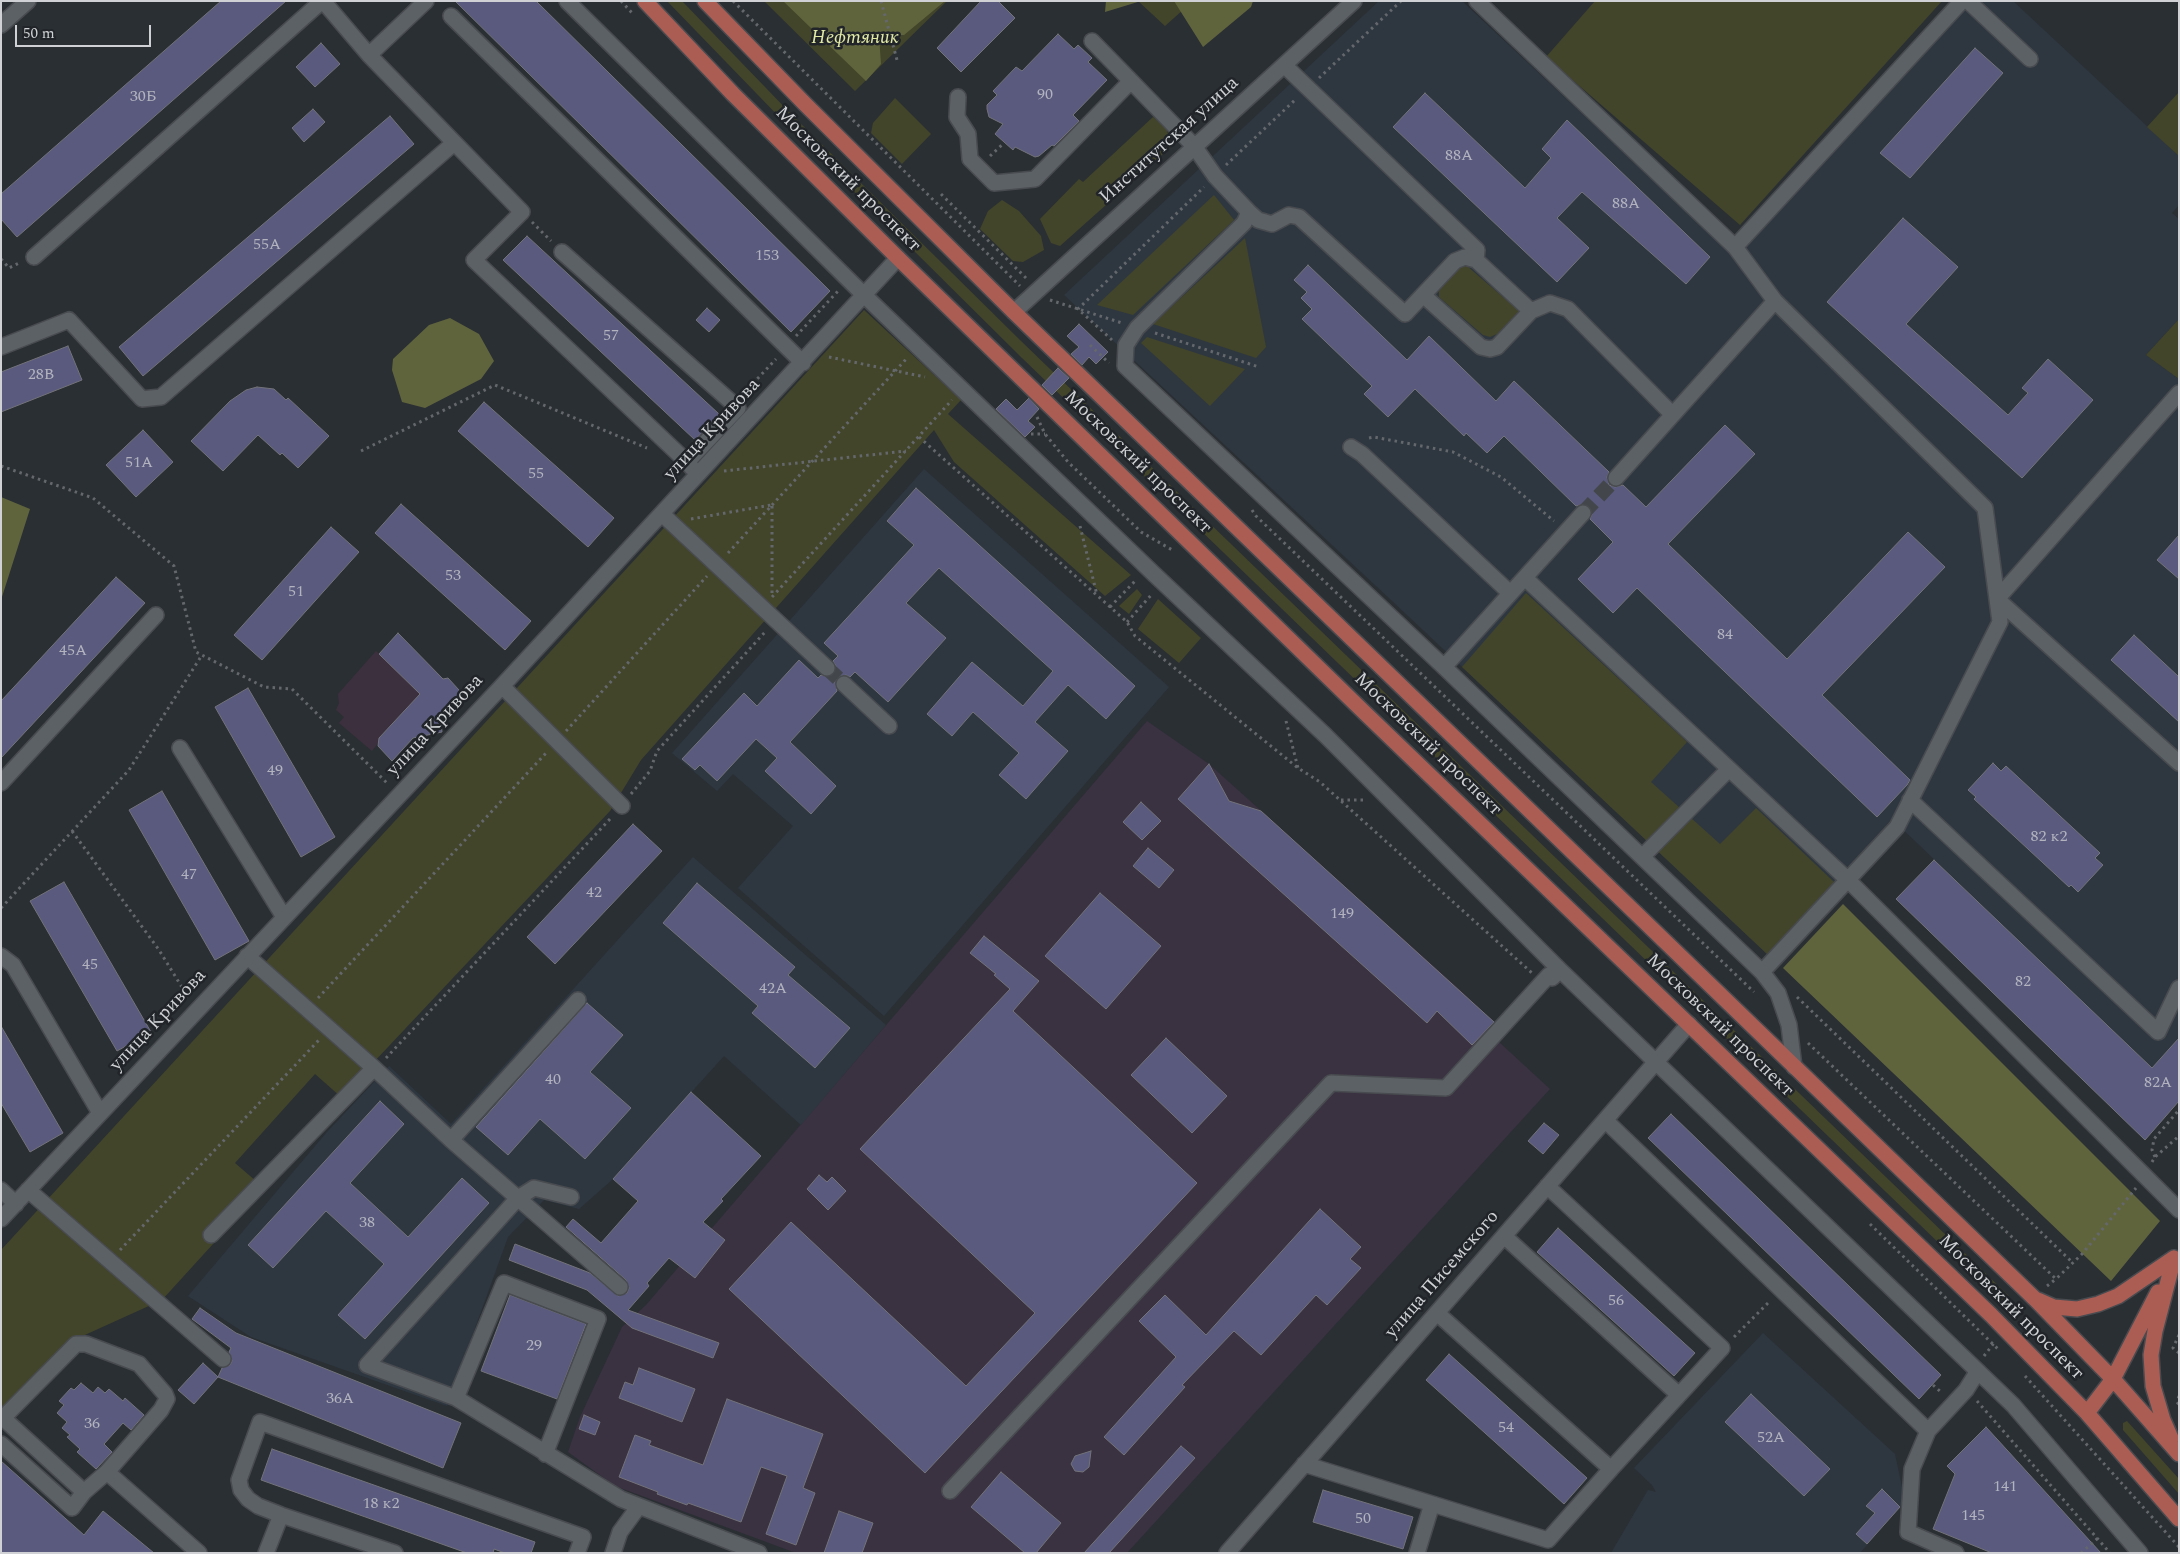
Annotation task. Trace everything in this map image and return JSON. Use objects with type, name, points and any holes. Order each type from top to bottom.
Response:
[{"type":"main road","name":"Московский проспект","points":[[645,1],[747,108],[898,258],[1366,714],[1991,1315],[2087,1413],[2179,1520]]},
{"type":"main road","name":"Московский проспект","points":[[705,1],[798,98],[1014,312],[2034,1299],[2113,1379],[2179,1454]]},
{"type":"main road","points":[[2087,1413],[2113,1379],[2176,1253]]},
{"type":"main road","points":[[2034,1299],[2054,1307],[2077,1308],[2098,1304],[2118,1296],[2176,1253]]},
{"type":"main road","points":[[2176,1253],[2154,1330],[2151,1355],[2156,1394],[2163,1420],[2179,1454]]},
{"type":"street","points":[[1,25],[28,1]]},
{"type":"street","points":[[34,257],[323,1],[369,55],[522,212],[474,260],[699,474]]},
{"type":"street","points":[[369,55],[426,1]]},
{"type":"street","points":[[567,1],[865,296],[1163,583],[1320,730],[1560,970],[2032,1424],[2140,1553]]},
{"type":"street","name":"Институтская улица","points":[[1014,312],[1354,1]]},
{"type":"street","points":[[1477,1],[1736,247],[1775,301],[1985,508],[2000,622],[1897,827],[1762,972]]},
{"type":"street","points":[[1736,247],[1962,1]]},
{"type":"street","points":[[1968,1],[2030,59]]},
{"type":"street","points":[[451,16],[786,347],[807,358]]},
{"type":"street","points":[[1092,41],[1194,146],[1215,176],[1258,220],[1272,224],[1289,215],[1299,217],[1405,314],[1455,261],[1465,257],[1476,260],[1531,311]]},
{"type":"street","points":[[1284,64],[1477,250],[1476,260]]},
{"type":"street","points":[[958,97],[957,118],[968,134],[970,159],[994,183],[1035,179],[1131,81]]},
{"type":"street","points":[[1,347],[69,320],[142,400],[161,397],[454,143]]},
{"type":"street","points":[[1249,212],[1244,224],[1137,328],[1126,345],[1125,366],[1444,667],[1762,972],[1778,993],[1789,1024],[1794,1067]]},
{"type":"street","points":[[562,252],[738,408],[687,462]]},
{"type":"street","name":"улица Кривова","points":[[1,1219],[398,795],[666,518],[699,474],[898,258]]},
{"type":"street","points":[[1423,295],[1481,347],[1490,349],[1497,347],[1531,311],[1550,303],[1568,309],[1672,414]]},
{"type":"street","points":[[1616,478],[1775,301]]},
{"type":"street","points":[[1997,599],[2179,393]]},
{"type":"street","points":[[1351,447],[1362,454],[1510,593]]},
{"type":"street","points":[[1444,667],[1583,513]]},
{"type":"street","points":[[666,518],[827,668]]},
{"type":"street","points":[[1524,578],[1848,880],[2179,1210]]},
{"type":"street","points":[[1997,599],[2179,763]]},
{"type":"street","points":[[1,783],[156,615]]},
{"type":"street","points":[[844,684],[889,726]]},
{"type":"street","points":[[502,686],[622,806]]},
{"type":"street","points":[[180,748],[284,917]]},
{"type":"street","points":[[1642,857],[1729,769]]},
{"type":"street","points":[[1910,800],[2158,1032],[2179,988]]},
{"type":"street","points":[[1,956],[13,965],[100,1113]]},
{"type":"street","points":[[247,956],[374,1068],[451,1140],[620,1287]]},
{"type":"street","points":[[950,1491],[1331,1084],[1446,1088],[1542,982],[1549,975],[1552,978],[1560,970]]},
{"type":"street","points":[[451,1140],[578,1000]]},
{"type":"street","name":"улица Писемского","points":[[1227,1553],[1689,1024]]},
{"type":"street","points":[[211,1235],[374,1068]]},
{"type":"street","points":[[1605,1120],[1928,1431]]},
{"type":"street","points":[[1304,1464],[1432,1504],[1544,1546],[1611,1469],[1722,1348],[1547,1186]]},
{"type":"street","points":[[571,1197],[534,1188],[518,1198],[367,1365],[456,1398],[621,1499],[759,1553]]},
{"type":"street","points":[[1,1190],[16,1204]]},
{"type":"street","points":[[28,1190],[223,1359]]},
{"type":"street","points":[[1504,1236],[1679,1395]]},
{"type":"street","points":[[456,1398],[504,1283],[598,1319],[545,1454]]},
{"type":"street","points":[[1437,1313],[1611,1469]]},
{"type":"street","points":[[1,1444],[72,1508],[84,1492],[107,1472],[162,1410],[167,1399],[165,1394],[139,1364],[86,1344],[76,1344],[2,1419],[84,1492]]},
{"type":"street","points":[[1956,1553],[1908,1532],[1912,1469],[1928,1431],[1966,1390],[1976,1370]]},
{"type":"street","points":[[395,1553],[280,1515],[258,1506],[248,1499],[241,1490],[239,1480],[260,1422],[583,1536],[577,1553]]},
{"type":"street","points":[[107,1472],[199,1553]]},
{"type":"street","points":[[1417,1553],[1432,1504]]},
{"type":"street","points":[[612,1553],[620,1532],[639,1506]]},
{"type":"street","points":[[266,1553],[280,1515]]},
{"type":"path","points":[[733,1],[1021,287],[1037,290]]},
{"type":"path","points":[[881,1],[897,60]]},
{"type":"path","points":[[1078,309],[1215,176],[1401,1]]},
{"type":"path","points":[[988,158],[1004,143]]},
{"type":"path","points":[[941,194],[1037,290],[1050,300],[1259,367]]},
{"type":"path","points":[[522,212],[562,252]]},
{"type":"path","points":[[1,259],[8,268],[34,257]]},
{"type":"path","points":[[743,395],[839,290],[832,283]]},
{"type":"path","points":[[1078,309],[1112,341]]},
{"type":"path","points":[[1090,345],[1102,358]]},
{"type":"path","points":[[307,1009],[558,740],[917,346]]},
{"type":"path","points":[[807,358],[931,378]]},
{"type":"path","points":[[361,452],[495,384],[656,452]]},
{"type":"path","points":[[772,598],[962,389]]},
{"type":"path","points":[[1029,434],[1045,434]]},
{"type":"path","points":[[919,437],[1127,622],[1135,636],[1298,768],[1320,782],[1542,982]]},
{"type":"path","points":[[1351,447],[1355,441],[1374,437],[1453,452],[1501,477],[1566,532]]},
{"type":"path","points":[[699,474],[906,450]]},
{"type":"path","points":[[1,466],[93,498],[174,566],[196,652],[264,687],[292,689],[398,795]]},
{"type":"path","points":[[374,1068],[622,806],[650,771],[657,751],[766,631],[772,598],[772,505]]},
{"type":"path","points":[[666,518],[772,505]]},
{"type":"path","points":[[1251,508],[1263,523],[1761,998]]},
{"type":"path","points":[[1079,521],[1097,596]]},
{"type":"path","points":[[1110,607],[1148,568]]},
{"type":"path","points":[[1127,622],[1163,583]]},
{"type":"path","points":[[1,908],[129,770],[202,655]]},
{"type":"path","points":[[1286,720],[1298,768]]},
{"type":"path","points":[[72,831],[159,950],[188,998]]},
{"type":"path","points":[[1789,1024],[2056,1279]]},
{"type":"path","points":[[109,1261],[330,1029]]},
{"type":"path","points":[[2154,1157],[2152,1150],[2154,1139],[2179,1110]]},
{"type":"path","points":[[2045,1287],[2082,1254],[2144,1176],[2154,1157],[2179,1136]]},
{"type":"path","points":[[1722,1348],[1782,1290]]},
{"type":"path","points":[[2179,1335],[2173,1348],[2179,1353]]},
{"type":"path","points":[[1976,1370],[1998,1339]]},
{"type":"path","points":[[2179,1396],[2177,1402],[2179,1405]]},
{"type":"path","points":[[1982,1407],[2110,1553]]},
{"type":"path","points":[[2081,1553],[2098,1538]]},
{"type":"shaded area","points":[[1379,1],[1462,1],[1735,257],[1973,1],[2013,1],[2179,156],[2179,205],[2172,213],[2179,219],[2179,319],[2146,355],[2179,379],[2179,1054],[2168,1050],[2152,1068],[1892,819],[1767,954],[1064,295]]},
{"type":"shaded area","points":[[924,469],[1169,687],[884,1016],[738,888],[793,826],[733,774],[717,791],[672,753]]},
{"type":"shaded area","points":[[376,651],[420,694],[382,734],[372,751],[339,723],[344,717],[336,710],[339,703],[338,694]]},
{"type":"shaded area","points":[[1147,721],[1209,764],[1458,988],[1494,1022],[1486,1030],[1550,1089],[1127,1553],[796,1553],[615,1486],[568,1452],[580,1417],[622,1327],[646,1305]]},
{"type":"shaded area","points":[[693,857],[886,1025],[801,1125],[724,1056],[613,1179],[579,1209],[544,1200],[508,1237],[447,1406],[251,1337],[188,1296],[327,1132],[389,1066],[451,1124]]},
{"type":"shaded area","points":[[1763,1333],[1895,1454],[1905,1501],[1860,1553],[1611,1553],[1648,1490],[1656,1492],[1652,1485],[1634,1468]]},
{"type":"green space","points":[[667,1],[682,1],[793,116],[1020,340],[2009,1296],[2002,1304],[1022,358],[786,124]]},
{"type":"green space","name":"Нефтяник","points":[[764,1],[947,1],[855,91]]},
{"type":"green space","name":"Нефтяник","points":[[783,1],[945,1],[904,35],[879,35],[881,64],[866,81]]},
{"type":"green space","points":[[1106,1],[1141,1],[1105,12]]},
{"type":"green space","points":[[1138,1],[1193,1],[1165,26]]},
{"type":"green space","points":[[1174,1],[1253,1],[1251,7],[1203,47]]},
{"type":"green space","points":[[1595,1],[1942,1],[1740,225],[1546,57]]},
{"type":"green space","points":[[2179,92],[2179,156],[2147,127]]},
{"type":"green space","points":[[895,98],[931,134],[902,164],[871,133],[873,123]]},
{"type":"green space","points":[[1153,117],[1166,128],[1172,146],[1060,246],[1051,243],[1040,219],[1079,179],[1083,182]]},
{"type":"green space","points":[[1214,195],[1234,220],[1133,315],[1097,305]]},
{"type":"green space","points":[[1002,200],[1019,211],[1041,236],[1044,250],[1023,262],[1013,261],[980,229],[988,211]]},
{"type":"green space","points":[[1245,238],[1266,347],[1256,358],[1153,324]]},
{"type":"green space","points":[[1467,266],[1519,311],[1497,334],[1490,337],[1483,335],[1439,297],[1439,291],[1460,267]]},
{"type":"green space","points":[[864,310],[961,400],[948,414],[1131,575],[1105,596],[954,462],[934,430],[641,760],[610,811],[341,1097],[315,1074],[235,1163],[264,1188],[162,1300],[76,1339],[1,1414],[1,1250]]},
{"type":"green space","points":[[450,318],[479,334],[494,361],[481,379],[425,408],[402,402],[392,370],[393,359],[429,325]]},
{"type":"green space","points":[[2179,319],[2179,379],[2146,355]]},
{"type":"green space","points":[[1147,337],[1245,369],[1210,406],[1141,343]]},
{"type":"green space","points":[[1,497],[30,509],[1,600]]},
{"type":"green space","points":[[1137,589],[1142,595],[1129,614],[1119,606]]},
{"type":"green space","points":[[1526,593],[1687,742],[1651,782],[1720,844],[1756,808],[1834,882],[1767,954],[1462,667]]},
{"type":"green space","points":[[1158,599],[1201,638],[1179,663],[1138,629]]},
{"type":"green space","points":[[1843,904],[2160,1221],[2111,1281],[1783,968]]},
{"type":"green space","points":[[2127,1421],[2179,1479],[2179,1494],[2123,1430],[2123,1423]]},
{"type":"building","points":[[221,1],[286,1],[17,237],[1,219],[1,194]]},
{"type":"building","points":[[455,1],[536,1],[830,291],[791,332]]},
{"type":"building","points":[[981,1],[998,1],[1015,18],[961,72],[937,48]]},
{"type":"building","points":[[1058,34],[1074,49],[1078,45],[1092,58],[1088,62],[1107,80],[1073,115],[1079,121],[1054,146],[1052,145],[1035,157],[1015,147],[1013,150],[995,134],[1003,124],[989,117],[987,105],[997,95],[993,91],[1016,67],[1022,71]]},
{"type":"building","points":[[321,43],[340,64],[315,87],[296,67]]},
{"type":"building","points":[[1975,48],[2003,73],[1910,178],[1880,153]]},
{"type":"building","points":[[1425,93],[1525,188],[1551,158],[1542,149],[1567,120],[1710,257],[1686,284],[1582,192],[1557,218],[1589,248],[1557,282],[1393,127]]},
{"type":"building","points":[[313,109],[325,122],[304,142],[292,128]]},
{"type":"building","points":[[390,116],[414,144],[143,376],[119,347]]},
{"type":"building","points":[[1903,218],[1958,267],[1906,324],[2008,415],[2028,393],[2022,388],[2048,359],[2093,400],[2022,478],[1827,302]]},
{"type":"building","points":[[527,236],[719,414],[695,440],[503,260]]},
{"type":"building","points":[[1308,265],[1407,360],[1429,336],[1496,401],[1514,381],[1609,472],[1607,477],[1609,485],[1615,487],[1623,485],[1646,507],[1725,425],[1755,454],[1668,544],[1787,659],[1908,532],[1945,567],[1822,695],[1910,780],[1907,785],[1877,817],[1637,588],[1613,613],[1578,579],[1613,542],[1590,519],[1592,514],[1590,506],[1584,504],[1576,506],[1504,436],[1487,453],[1466,433],[1464,436],[1415,389],[1388,417],[1364,394],[1372,386],[1302,319],[1312,309],[1301,298],[1307,292],[1294,280]]},
{"type":"building","points":[[707,308],[720,320],[709,332],[696,320]]},
{"type":"building","points":[[1079,324],[1108,352],[1096,364],[1089,357],[1082,365],[1071,354],[1079,347],[1067,336]]},
{"type":"building","points":[[68,346],[82,380],[1,412],[1,372]]},
{"type":"building","points":[[1058,368],[1069,378],[1052,395],[1042,385]]},
{"type":"building","points":[[257,387],[274,389],[286,400],[288,398],[329,436],[298,468],[258,435],[223,471],[191,441],[230,401],[246,390]]},
{"type":"building","points":[[1029,398],[1039,409],[1028,421],[1035,427],[1025,437],[996,409],[1006,399],[1017,410]]},
{"type":"building","points":[[484,402],[614,518],[588,547],[458,431]]},
{"type":"building","points":[[143,430],[173,462],[136,497],[106,465]]},
{"type":"building","points":[[916,488],[1135,686],[1106,719],[1068,685],[1035,722],[1068,751],[1026,799],[999,775],[1019,753],[973,712],[952,736],[927,714],[972,662],[1023,706],[1053,671],[939,568],[906,603],[946,638],[888,702],[855,672],[850,677],[846,675],[838,677],[835,682],[837,691],[790,742],[836,786],[811,814],[765,771],[777,758],[756,739],[717,781],[700,765],[695,770],[682,759],[744,693],[757,706],[799,660],[818,678],[821,675],[829,677],[834,674],[836,666],[833,661],[838,656],[824,643],[914,545],[887,521]]},
{"type":"building","points":[[401,504],[531,621],[505,650],[375,533]]},
{"type":"building","points":[[331,527],[359,552],[262,660],[234,635]]},
{"type":"building","points":[[2179,535],[2179,579],[2157,560]]},
{"type":"building","points":[[116,577],[145,603],[1,758],[1,701]]},
{"type":"building","points":[[398,633],[443,679],[448,678],[459,690],[458,706],[440,714],[442,732],[413,738],[392,761],[378,746],[379,738],[420,694],[379,654]]},
{"type":"building","points":[[2134,635],[2179,677],[2179,722],[2111,660]]},
{"type":"building","points":[[248,688],[335,837],[301,857],[215,707]]},
{"type":"building","points":[[1993,763],[2001,771],[2006,766],[2100,853],[2095,858],[2103,865],[2078,892],[2071,885],[2069,887],[1974,799],[1976,797],[1968,790]]},
{"type":"building","points":[[1209,764],[1229,801],[1261,811],[1494,1022],[1472,1045],[1437,1011],[1427,1023],[1178,799]]},
{"type":"building","points":[[162,791],[249,941],[215,960],[129,810]]},
{"type":"building","points":[[1141,802],[1161,821],[1142,840],[1123,822]]},
{"type":"building","points":[[633,824],[662,851],[555,964],[527,937]]},
{"type":"building","points":[[1148,848],[1174,870],[1159,888],[1133,866]]},
{"type":"building","points":[[1934,860],[2152,1068],[2179,1038],[2179,1101],[2145,1140],[1896,899]]},
{"type":"building","points":[[64,882],[151,1032],[117,1051],[30,901]]},
{"type":"building","points":[[697,883],[795,967],[788,975],[850,1028],[815,1068],[752,1013],[758,1006],[663,923]]},
{"type":"building","points":[[1100,893],[1161,946],[1106,1009],[1045,956]]},
{"type":"building","points":[[984,936],[1039,981],[1013,1011],[1197,1183],[925,1473],[729,1289],[791,1222],[966,1386],[1035,1313],[860,1149],[1010,989],[994,975],[996,974],[970,953]]},
{"type":"building","points":[[587,1003],[623,1035],[590,1072],[631,1108],[585,1159],[540,1119],[508,1155],[476,1127]]},
{"type":"building","points":[[1,1026],[63,1133],[30,1152],[1,1103]]},
{"type":"building","points":[[1166,1038],[1227,1096],[1192,1133],[1131,1075]]},
{"type":"building","points":[[691,1092],[761,1156],[721,1199],[723,1201],[703,1222],[725,1240],[695,1278],[669,1258],[647,1283],[649,1286],[628,1310],[719,1343],[713,1358],[632,1328],[587,1290],[509,1260],[515,1244],[590,1273],[618,1296],[627,1293],[629,1288],[626,1280],[566,1227],[573,1219],[601,1243],[638,1201],[613,1179]]},
{"type":"building","points":[[380,1101],[404,1124],[350,1183],[408,1237],[462,1178],[489,1203],[365,1339],[338,1315],[384,1264],[326,1211],[273,1268],[248,1245]]},
{"type":"building","points":[[1671,1114],[1941,1375],[1919,1399],[1648,1138]]},
{"type":"building","points":[[1544,1123],[1559,1135],[1543,1154],[1528,1141]]},
{"type":"building","points":[[819,1175],[827,1182],[832,1177],[846,1191],[828,1210],[807,1189]]},
{"type":"building","points":[[1320,1209],[1361,1247],[1350,1259],[1361,1268],[1327,1305],[1316,1295],[1261,1355],[1234,1331],[1182,1385],[1185,1387],[1124,1455],[1104,1437],[1176,1357],[1139,1321],[1165,1295],[1206,1335]]},
{"type":"building","points":[[1558,1228],[1695,1353],[1674,1376],[1537,1252]]},
{"type":"building","points":[[510,1295],[586,1324],[557,1399],[481,1371]]},
{"type":"building","points":[[200,1308],[236,1333],[461,1423],[443,1468],[218,1377],[222,1368],[230,1365],[232,1361],[229,1352],[231,1348],[192,1319]]},
{"type":"building","points":[[1449,1354],[1587,1478],[1564,1504],[1426,1380]]},
{"type":"building","points":[[203,1363],[218,1377],[194,1404],[178,1390]]},
{"type":"building","points":[[639,1368],[695,1389],[682,1422],[619,1398],[625,1382],[633,1385]]},
{"type":"building","points":[[81,1383],[93,1393],[98,1387],[105,1393],[109,1389],[123,1401],[125,1398],[144,1415],[131,1430],[123,1423],[104,1444],[112,1452],[96,1469],[77,1452],[80,1449],[67,1437],[70,1435],[62,1428],[67,1422],[57,1413],[64,1405],[59,1401],[71,1388],[74,1390]]},
{"type":"building","points":[[1751,1394],[1830,1469],[1804,1496],[1725,1422]]},
{"type":"building","points":[[727,1399],[823,1434],[803,1488],[815,1493],[796,1545],[766,1534],[787,1476],[761,1467],[741,1522],[657,1494],[658,1492],[619,1477],[635,1435],[651,1441],[649,1445],[703,1465]]},
{"type":"building","points":[[584,1415],[600,1422],[595,1435],[579,1429]]},
{"type":"building","points":[[1986,1427],[2101,1553],[1992,1553],[1933,1529],[1955,1474],[1947,1466]]},
{"type":"building","points":[[1181,1446],[1195,1458],[1109,1553],[1084,1553]]},
{"type":"building","points":[[272,1449],[535,1542],[531,1553],[505,1553],[494,1549],[493,1553],[467,1553],[261,1480]]},
{"type":"building","points":[[1091,1451],[1089,1467],[1083,1472],[1075,1471],[1071,1464],[1075,1456]]},
{"type":"building","points":[[1,1461],[84,1535],[103,1511],[154,1553],[1,1553]]},
{"type":"building","points":[[1001,1472],[1061,1523],[1036,1553],[1025,1553],[971,1507]]},
{"type":"building","points":[[1882,1489],[1900,1507],[1867,1544],[1856,1534],[1875,1513],[1866,1506]]},
{"type":"building","points":[[1323,1490],[1413,1517],[1403,1549],[1313,1522]]},
{"type":"building","points":[[839,1511],[873,1523],[862,1553],[824,1553]]},
{"type":"tunnel","points":[[1583,513],[1616,478]]},
{"type":"tunnel","points":[[827,668],[844,684]]}]
